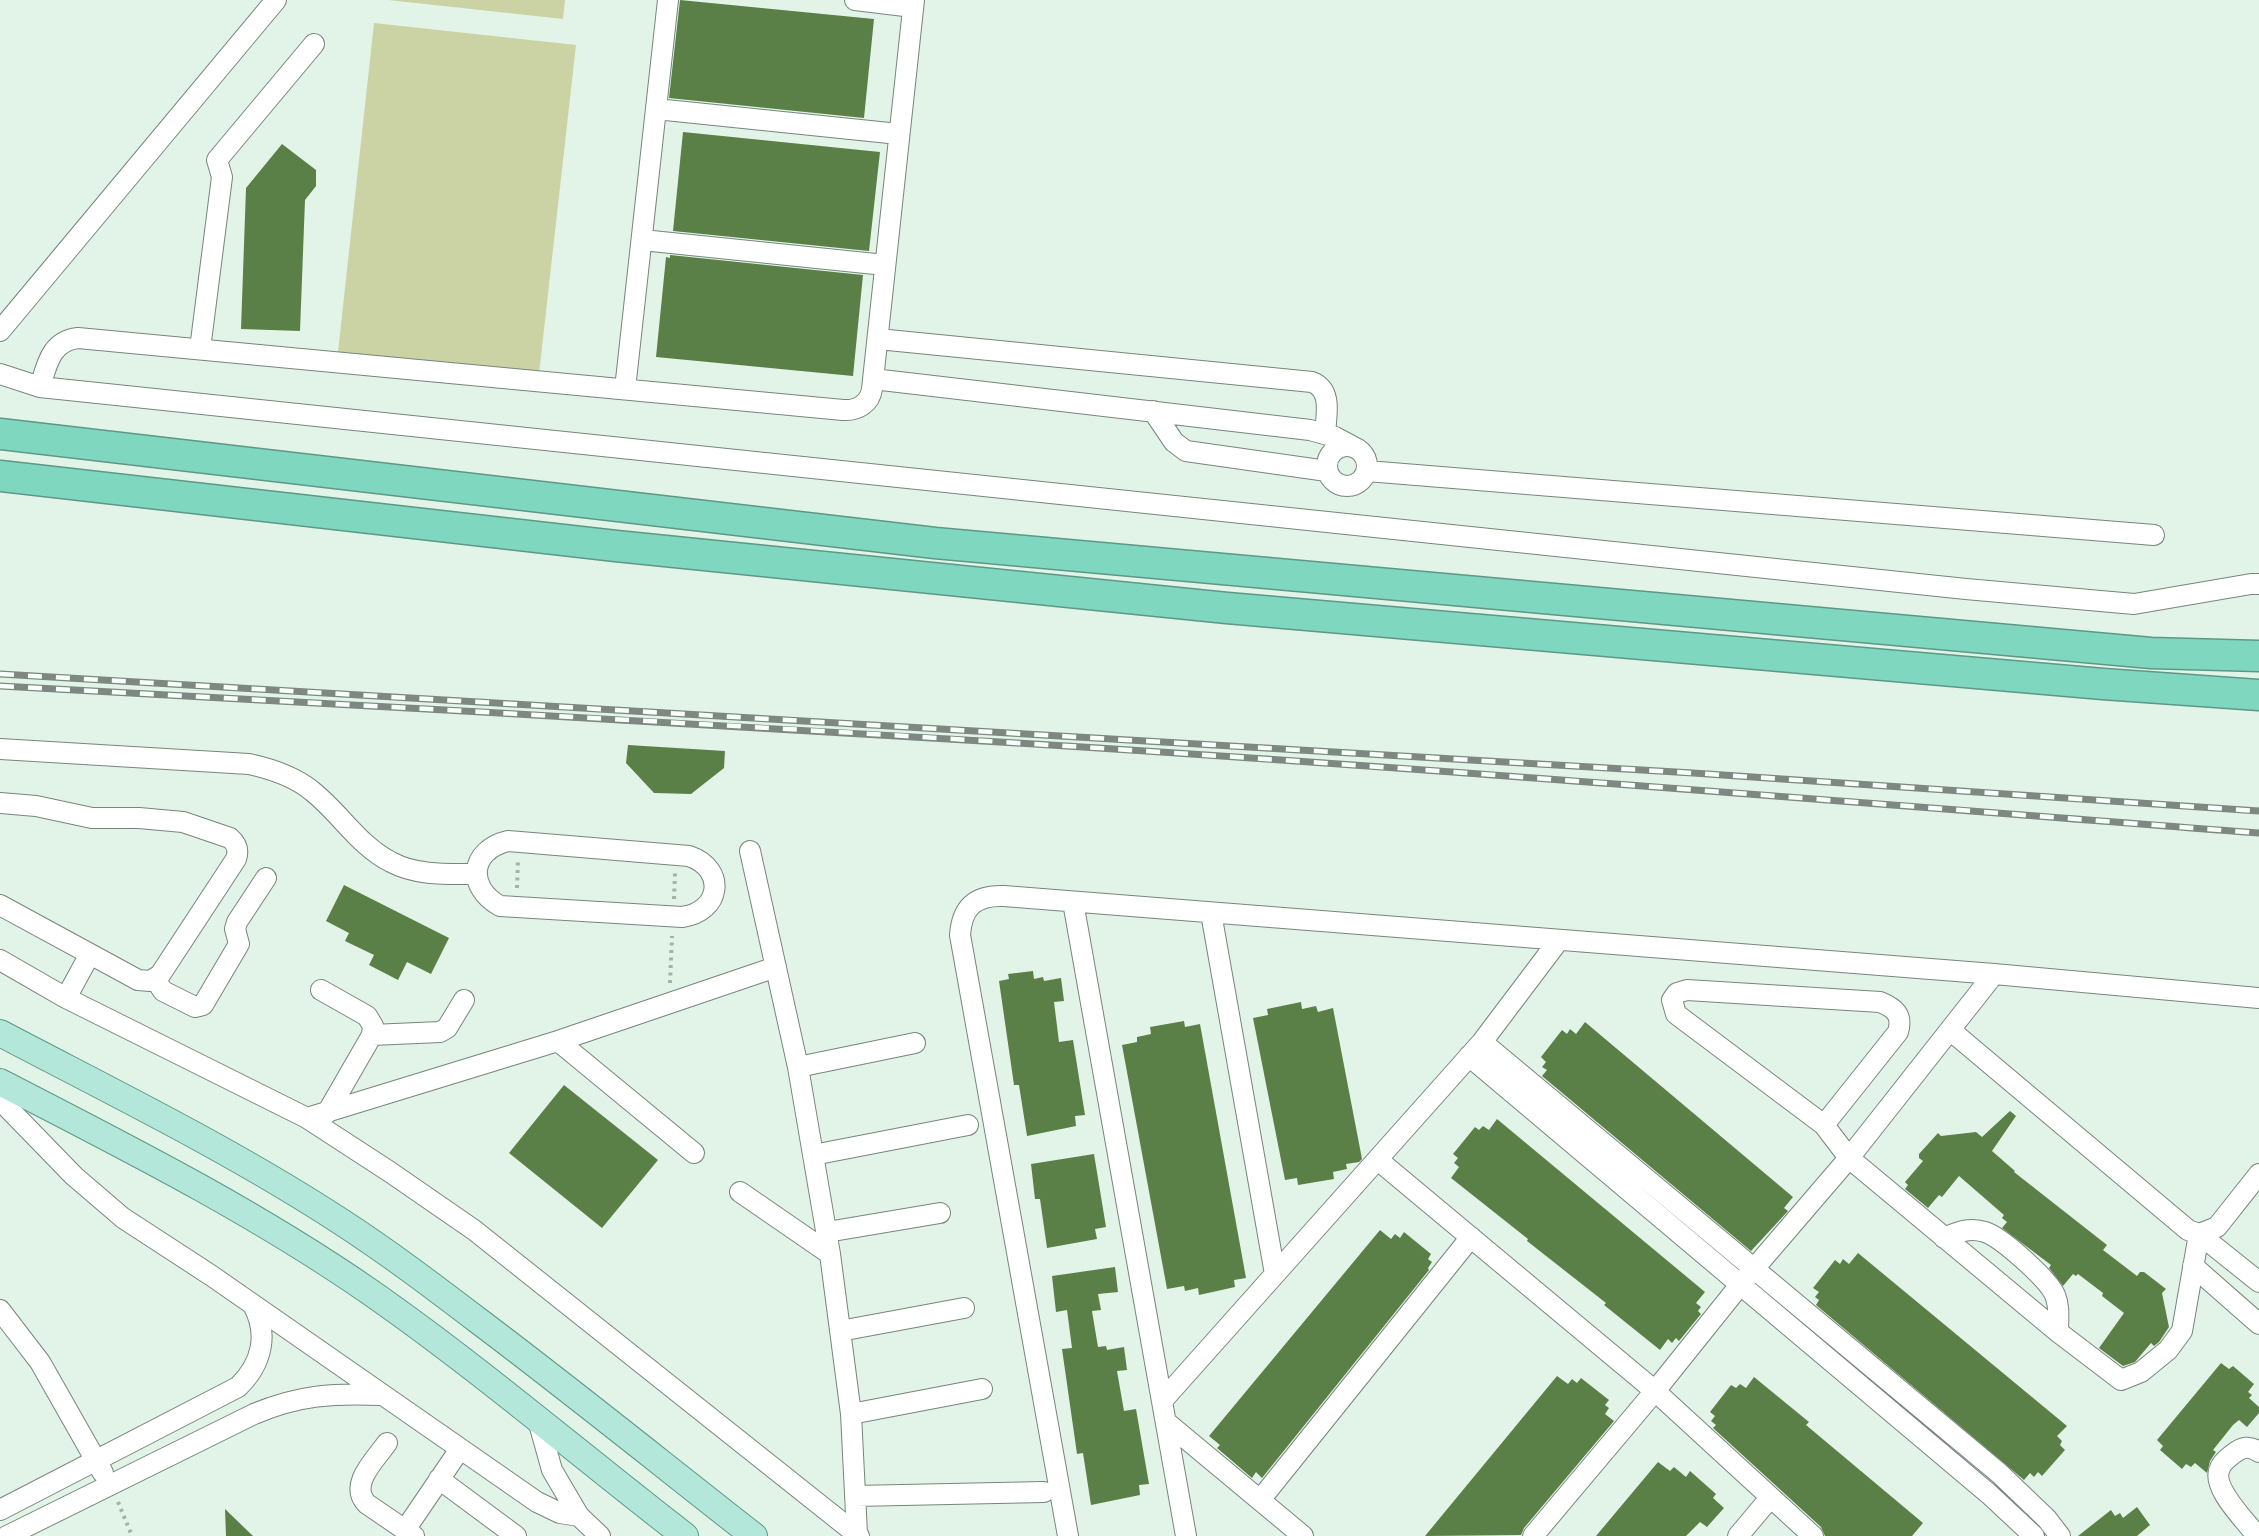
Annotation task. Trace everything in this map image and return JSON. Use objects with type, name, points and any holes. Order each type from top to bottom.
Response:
[{"type":"highway","points":[[0,428],[38,438]]},
{"type":"highway","points":[[0,434],[935,543],[2151,653],[2259,656]]},
{"type":"highway","points":[[0,476],[616,546],[1227,608],[2103,684],[2259,695]]},
{"type":"main road","points":[[0,1033],[281,1184],[350,1227],[515,1348],[754,1536]]},
{"type":"main road","points":[[0,1082],[192,1182],[312,1253],[426,1333],[685,1536]]},
{"type":"street","points":[[0,332],[276,0]]},
{"type":"street","points":[[625,389],[668,0]]},
{"type":"street","points":[[40,387],[50,356],[61,342],[78,338],[849,410],[860,407],[869,399],[873,379],[913,4],[855,0]]},
{"type":"street","points":[[200,349],[222,177],[217,160],[314,44]]},
{"type":"street","points":[[656,109],[900,135]]},
{"type":"street","points":[[642,240],[885,265]]},
{"type":"street","points":[[878,339],[1312,382],[1321,387],[1326,396],[1325,434]]},
{"type":"street","points":[[0,374],[40,387],[1966,589],[2134,604],[2259,584]]},
{"type":"street","points":[[873,379],[1153,411],[1325,434],[1352,446],[1365,456],[1367,471],[1358,483],[1350,486],[1336,483],[1327,471],[1329,457],[1333,452],[1338,447],[1352,446]]},
{"type":"street","points":[[1153,411],[1174,442],[1186,451],[1327,471]]},
{"type":"street","points":[[1367,471],[2154,535]]},
{"type":"street","points":[[0,749],[249,764],[266,768],[291,778],[314,792],[376,854],[392,863],[410,870],[431,873],[477,874]]},
{"type":"street","points":[[0,803],[36,806],[92,818],[139,818],[183,822],[199,826],[234,842],[238,853],[155,979],[150,981],[138,980],[0,906]]},
{"type":"street","points":[[519,841],[689,856],[700,860],[708,868],[714,878],[715,890],[704,910],[693,916],[682,917],[500,906],[487,899],[479,888],[477,874],[479,862],[486,851],[496,844],[519,841]]},
{"type":"street","points":[[750,851],[798,1067],[830,1254],[851,1414],[858,1535]]},
{"type":"street","points":[[155,979],[163,991],[195,1007],[203,1005],[239,944],[235,929],[237,922],[266,878]]},
{"type":"street","points":[[1068,1536],[960,935],[961,922],[967,910],[977,901],[990,896],[1072,902],[1994,974],[2259,998]]},
{"type":"street","points":[[1072,902],[1186,1536]]},
{"type":"street","points":[[1211,913],[1275,1275]]},
{"type":"street","points":[[1162,1401],[1476,1049],[1559,940]]},
{"type":"street","points":[[66,998],[90,954]]},
{"type":"street","points":[[0,960],[66,998],[307,1118],[433,1201],[474,1230],[858,1535]]},
{"type":"street","points":[[307,1118],[558,1041],[776,967]]},
{"type":"street","points":[[1533,1536],[1655,1391],[1740,1285],[1849,1158],[1994,974]]},
{"type":"street","points":[[321,990],[367,1016],[373,1026],[372,1035],[327,1113]]},
{"type":"street","points":[[1824,1125],[1898,1032],[1900,1023],[1898,1014],[1891,1006],[1880,1002],[1688,990],[1677,993],[1672,1000],[1676,1014],[1824,1125],[1849,1158],[2058,1332],[2121,1380],[2141,1372],[2168,1350],[2182,1331],[2199,1234]]},
{"type":"street","points":[[372,1035],[440,1032],[447,1028],[464,1000]]},
{"type":"street","points":[[1950,1030],[2174,1220],[2188,1230],[2199,1234],[2259,1282]]},
{"type":"street","points":[[558,1041],[694,1153]]},
{"type":"street","points":[[798,1067],[915,1043]]},
{"type":"street","points":[[1476,1049],[1754,1269],[1999,1473],[2027,1498],[2060,1536]]},
{"type":"street","points":[[1476,1049],[1740,1285],[1989,1494],[2034,1536]]},
{"type":"street","points":[[0,1100],[45,1149],[103,1202],[146,1234],[548,1508],[579,1516]]},
{"type":"street","points":[[813,1155],[968,1125]]},
{"type":"street","points":[[1378,1160],[1655,1391],[1813,1536]]},
{"type":"street","points":[[2199,1234],[2217,1227],[2259,1174]]},
{"type":"street","points":[[740,1192],[830,1254]]},
{"type":"street","points":[[826,1232],[940,1213]]},
{"type":"street","points":[[1944,1238],[1971,1230],[1985,1232],[1997,1238],[2050,1285],[2058,1306],[2058,1332]]},
{"type":"street","points":[[1260,1500],[1471,1237]]},
{"type":"street","points":[[2193,1266],[2259,1324]]},
{"type":"street","points":[[0,1510],[97,1462],[238,1387],[253,1370],[262,1346],[260,1318],[253,1305]]},
{"type":"street","points":[[840,1331],[964,1308]]},
{"type":"street","points":[[0,1310],[40,1362],[109,1486]]},
{"type":"street","points":[[238,1387],[254,1414]]},
{"type":"street","points":[[851,1414],[982,1389]]},
{"type":"street","points":[[8,1536],[254,1414],[280,1404],[317,1395],[340,1393],[382,1395]]},
{"type":"street","points":[[538,1420],[552,1470],[579,1516],[596,1535]]},
{"type":"street","points":[[1166,1422],[1303,1536]]},
{"type":"street","points":[[387,1443],[360,1482],[359,1490],[367,1504],[409,1533],[439,1479],[460,1449]]},
{"type":"street","points":[[2257,1536],[2219,1487],[2217,1480],[2220,1468],[2237,1452],[2248,1447],[2259,1452]]},
{"type":"street","points":[[439,1479],[516,1536]]},
{"type":"street","points":[[855,1496],[1044,1492]]},
{"type":"street","points":[[1738,1536],[1770,1498]]},
{"type":"path","points":[[516,907],[519,841]]},
{"type":"path","points":[[109,1486],[126,1517],[132,1536]]},
{"type":"green space","points":[[388,0],[565,0],[563,19]]},
{"type":"green space","points":[[374,23],[576,45],[539,374],[338,352]]},
{"type":"building","points":[[680,0],[874,19],[864,118],[669,98]]},
{"type":"building","points":[[683,132],[880,152],[869,251],[673,231]]},
{"type":"building","points":[[282,144],[316,170],[316,186],[305,200],[300,331],[241,329],[246,188]]},
{"type":"building","points":[[670,255],[863,275],[853,376],[656,357],[666,257],[670,258]]},
{"type":"building","points":[[628,745],[725,751],[724,768],[691,794],[654,793],[626,763]]},
{"type":"building","points":[[344,885],[449,938],[431,974],[407,962],[398,980],[369,965],[374,955],[345,941],[349,933],[326,921]]},
{"type":"building","points":[[1033,971],[1034,979],[1043,977],[1044,981],[1061,978],[1064,1001],[1054,1002],[1059,1042],[1073,1040],[1085,1115],[1075,1116],[1076,1126],[1027,1136],[1019,1085],[1014,1085],[999,981],[1009,979],[1008,974]]},
{"type":"building","points":[[1301,1002],[1302,1009],[1316,1006],[1318,1012],[1333,1008],[1362,1159],[1359,1162],[1346,1164],[1347,1169],[1333,1172],[1334,1179],[1298,1185],[1297,1178],[1285,1180],[1253,1018],[1268,1015],[1267,1009]]},
{"type":"building","points":[[1184,1021],[1185,1027],[1200,1024],[1246,1278],[1234,1280],[1235,1287],[1199,1295],[1198,1288],[1185,1291],[1184,1286],[1167,1289],[1122,1045],[1137,1042],[1137,1037],[1151,1034],[1150,1027]]},
{"type":"building","points":[[1585,1022],[1793,1197],[1784,1208],[1788,1211],[1751,1251],[1542,1076],[1547,1070],[1542,1067],[1546,1062],[1541,1057],[1562,1030],[1567,1034],[1570,1029],[1576,1034]]},
{"type":"building","points":[[564,1085],[658,1160],[602,1228],[509,1153]]},
{"type":"building","points":[[2010,1111],[2016,1116],[1992,1151],[2014,1172],[2107,1245],[2103,1250],[2137,1276],[2140,1272],[2144,1272],[2166,1289],[2162,1293],[2169,1327],[2159,1342],[2154,1346],[2151,1343],[2135,1362],[2123,1366],[2099,1348],[2124,1313],[2078,1274],[2076,1276],[2073,1274],[2063,1286],[2049,1268],[2051,1265],[2002,1228],[2007,1222],[2002,1218],[2004,1215],[1959,1176],[1942,1197],[1939,1195],[1928,1208],[1905,1189],[1908,1185],[1905,1182],[1923,1161],[1919,1158],[1919,1154],[1938,1133],[1941,1136],[1976,1132],[1982,1137]]},
{"type":"building","points":[[1497,1119],[1705,1292],[1696,1303],[1701,1307],[1698,1311],[1701,1314],[1679,1341],[1676,1338],[1672,1343],[1668,1339],[1660,1350],[1604,1305],[1606,1303],[1451,1178],[1459,1167],[1454,1163],[1458,1158],[1453,1154],[1475,1127],[1479,1130],[1483,1126],[1489,1130]]},
{"type":"building","points":[[1094,1154],[1106,1227],[1095,1229],[1097,1239],[1047,1248],[1040,1199],[1035,1199],[1031,1164]]},
{"type":"building","points":[[1380,1230],[1391,1239],[1395,1234],[1400,1238],[1404,1232],[1431,1254],[1428,1259],[1432,1262],[1429,1270],[1262,1478],[1256,1472],[1252,1478],[1217,1448],[1220,1445],[1209,1436]]},
{"type":"building","points":[[1858,1253],[2067,1426],[2057,1436],[2062,1441],[2060,1445],[2065,1450],[2042,1476],[2038,1472],[2034,1477],[2030,1473],[2024,1480],[1816,1305],[1819,1300],[1815,1297],[1819,1292],[1813,1288],[1835,1260],[1840,1264],[1843,1259],[1849,1264]]},
{"type":"building","points":[[1115,1267],[1118,1292],[1098,1294],[1101,1310],[1092,1311],[1098,1347],[1106,1346],[1107,1350],[1124,1347],[1127,1370],[1117,1371],[1124,1411],[1136,1409],[1149,1484],[1139,1485],[1140,1495],[1091,1505],[1083,1453],[1077,1454],[1062,1349],[1072,1348],[1067,1310],[1056,1312],[1052,1276]]},
{"type":"building","points":[[2221,1363],[2229,1369],[2233,1366],[2254,1384],[2248,1392],[2252,1395],[2249,1398],[2259,1407],[2259,1413],[2247,1427],[2239,1420],[2233,1425],[2213,1450],[2216,1452],[2210,1461],[2207,1473],[2195,1463],[2191,1467],[2186,1464],[2182,1469],[2160,1450],[2163,1446],[2157,1440]]},
{"type":"building","points":[[1557,1376],[1568,1384],[1572,1379],[1577,1383],[1581,1378],[1609,1400],[1605,1405],[1609,1408],[1605,1414],[1614,1421],[1524,1528],[1521,1535],[1425,1536]]},
{"type":"building","points":[[1754,1377],[1809,1422],[1806,1425],[1923,1523],[1912,1536],[1825,1536],[1821,1527],[1713,1428],[1716,1425],[1711,1421],[1715,1416],[1710,1412],[1731,1385],[1736,1388],[1740,1384],[1746,1388]]},
{"type":"building","points":[[1658,1462],[1670,1471],[1674,1467],[1686,1477],[1690,1471],[1716,1494],[1713,1498],[1724,1508],[1707,1527],[1700,1522],[1686,1536],[1596,1536]]},
{"type":"building","points":[[2137,1507],[2150,1525],[2137,1536],[2078,1536],[2111,1510],[2115,1516],[2120,1513],[2123,1518]]},
{"type":"building","points":[[225,1509],[253,1536],[226,1536]]},
{"type":"railway","points":[[0,674],[1693,773],[2259,811]]},
{"type":"railway","points":[[0,686],[775,728],[1187,754],[1646,786],[2259,833]]}]
